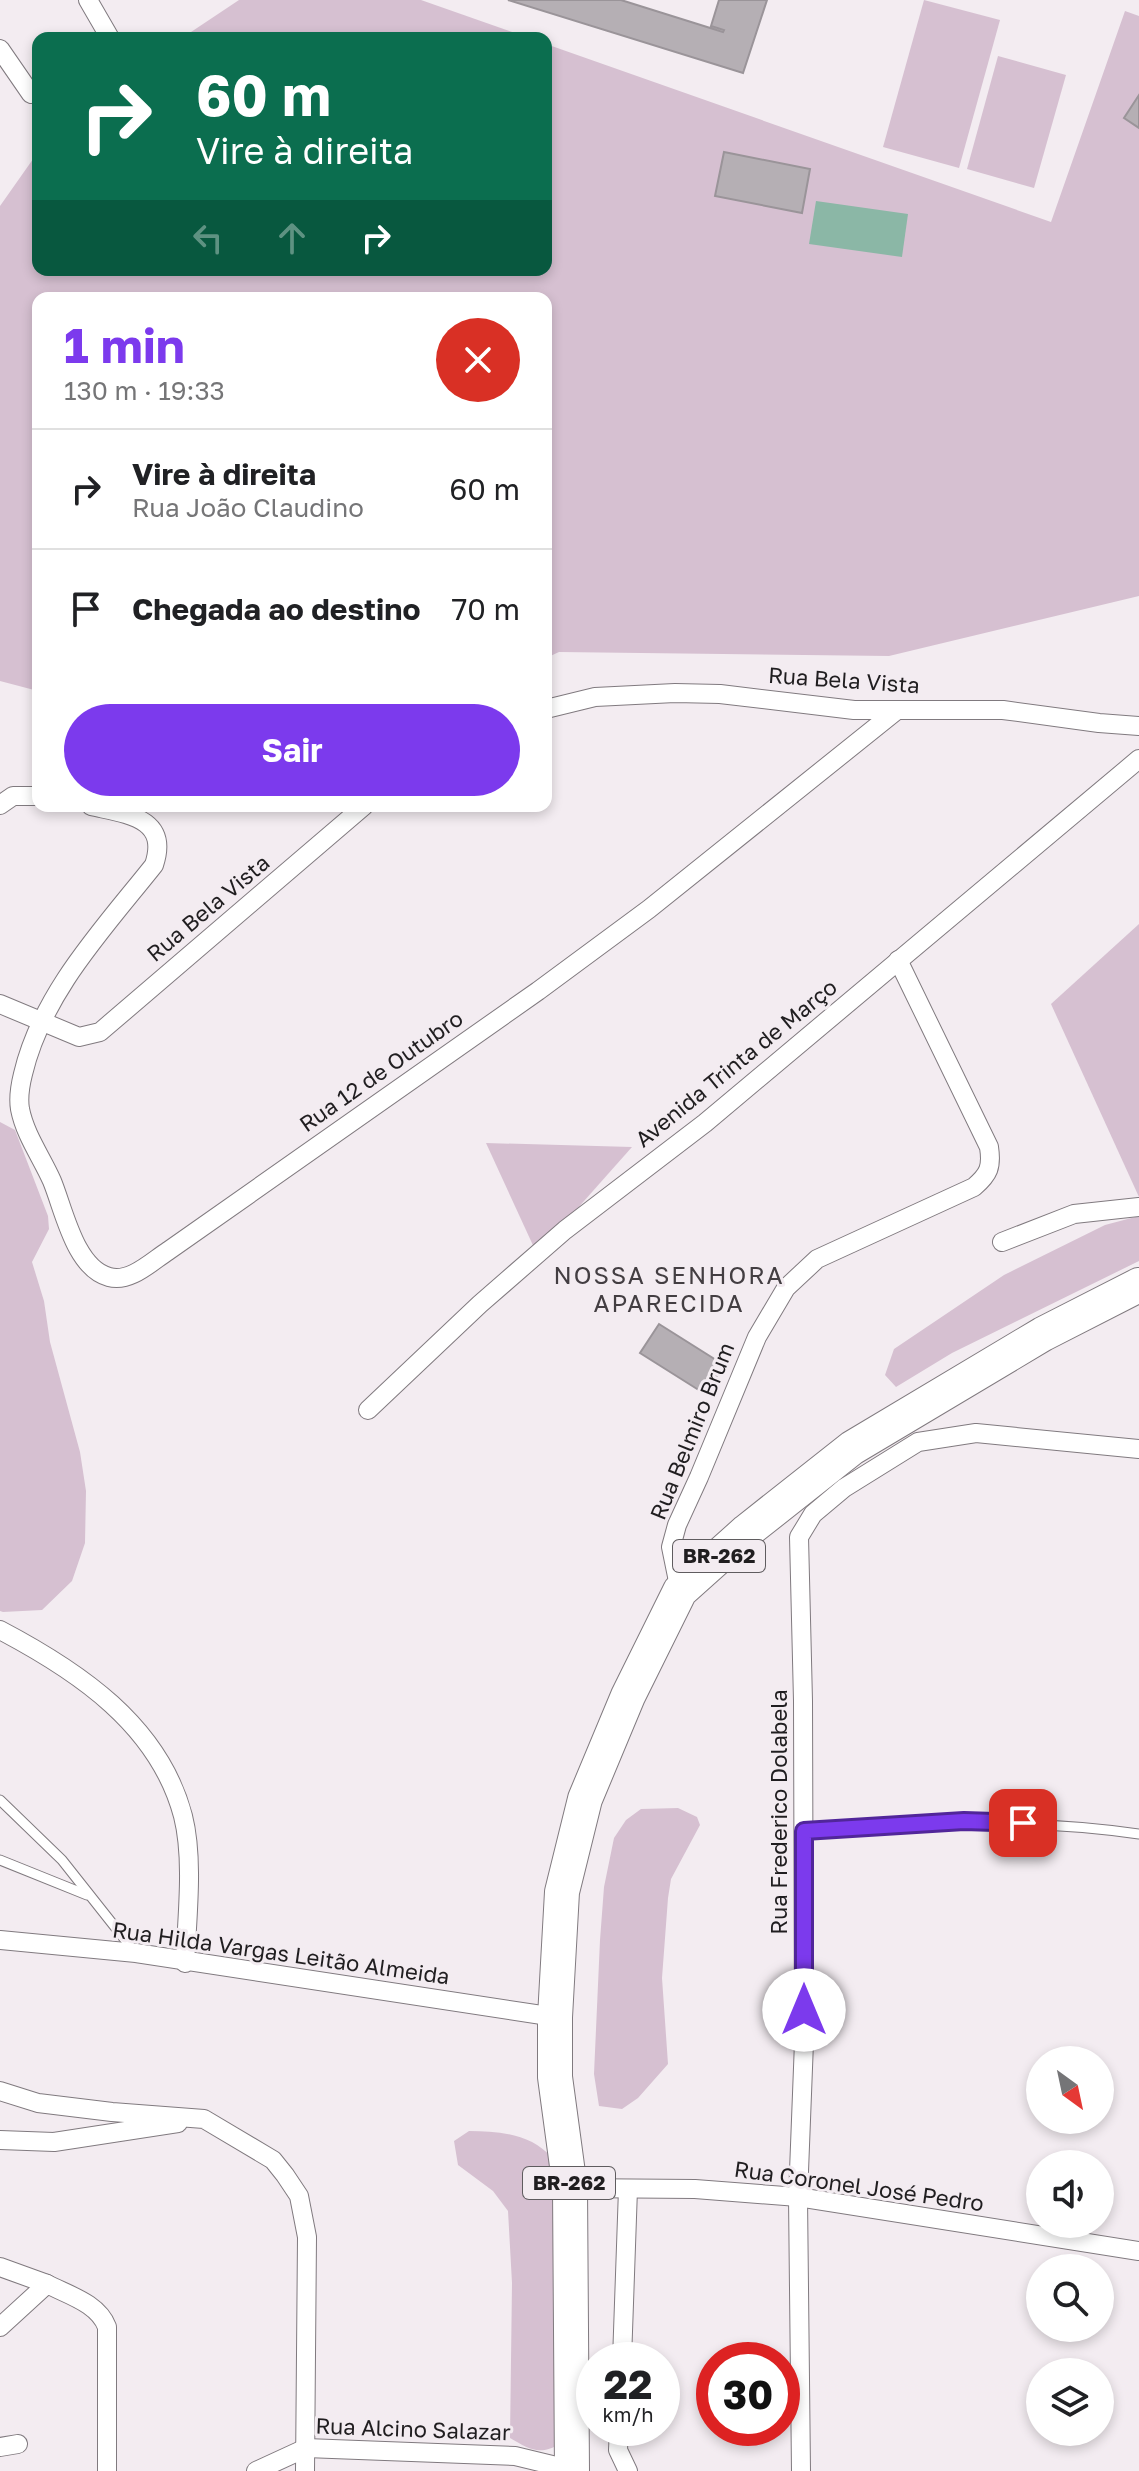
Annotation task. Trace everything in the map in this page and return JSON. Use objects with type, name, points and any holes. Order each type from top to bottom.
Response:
[{"type":"highway","name":"BR-262","points":[[574,2471],[570,2188],[555,2077],[562,1892],[585,1799],[628,1696],[680,1591],[747,1531],[852,1448],[1043,1334],[1139,1285]]},
{"type":"street","points":[[88,0],[107,32]]},
{"type":"street","points":[[0,49],[32,93]]},
{"type":"street","name":"Rua Bela Vista","points":[[552,708],[595,697],[720,694],[854,710],[1003,710],[1139,726]]},
{"type":"street","name":"Rua 12 de Outubro","points":[[117,812],[139,817],[154,835],[159,850],[154,865],[83,955],[40,1022],[18,1093],[20,1111],[53,1183],[73,1240],[97,1272],[112,1278],[129,1277],[538,991],[649,909],[896,711]]},
{"type":"street","name":"Avenida Trinta de Março","points":[[368,1410],[480,1304],[565,1230],[705,1123],[1139,759]]},
{"type":"street","points":[[0,805],[13,796],[32,796]]},
{"type":"street","name":"Rua Bela Vista","points":[[40,1022],[79,1037],[100,1032],[357,812]]},
{"type":"street","name":"Rua Belmiro Brum","points":[[680,1591],[671,1547],[677,1525],[757,1337],[786,1288],[817,1259],[957,1196],[987,1176],[992,1165],[989,1147],[898,960]]},
{"type":"street","points":[[0,1004],[40,1022]]},
{"type":"street","points":[[1002,1242],[1074,1214],[1139,1207]]},
{"type":"street","name":"Rua Frederico Dolabela","points":[[801,2471],[798,2197],[804,2042],[804,1831],[799,1537],[813,1514],[844,1488],[918,1442],[976,1433],[1139,1449]]},
{"type":"street","points":[[0,1630],[63,1664],[106,1697],[139,1730],[168,1777],[183,1817],[189,1880],[185,1963]]},
{"type":"street","name":"Rua Hilda Vargas Leitão Almeida","points":[[0,1940],[136,1953],[185,1963],[555,2017]]},
{"type":"street","points":[[0,2091],[38,2103],[204,2119],[273,2160],[299,2196],[307,2237],[305,2471]]},
{"type":"street","points":[[0,2140],[54,2142],[204,2119]]},
{"type":"street","name":"Rua Coronel José Pedro","points":[[570,2188],[695,2189],[798,2197],[1139,2251]]},
{"type":"street","points":[[623,2342],[628,2189]]},
{"type":"street","points":[[0,2267],[47,2284],[103,2316],[107,2327],[107,2471]]},
{"type":"street","points":[[0,2327],[47,2284]]},
{"type":"street","points":[[618,2446],[628,2471]]},
{"type":"street","name":"Rua Alcino Salazar","points":[[256,2471],[306,2448],[574,2471]]},
{"type":"lane","points":[[0,1800],[62,1860],[136,1953]]},
{"type":"lane","points":[[804,1831],[964,1821],[1082,1826],[1139,1834]]},
{"type":"lane","points":[[0,1860],[90,1896]]},
{"type":"shaded area","points":[[239,0],[421,0],[512,32],[191,32]]},
{"type":"shaded area","points":[[924,0],[1000,20],[959,168],[883,147]]},
{"type":"shaded area","points":[[1125,11],[1139,16],[1139,596],[889,656],[559,652],[552,655],[552,292],[32,292],[32,689],[0,681],[0,206],[32,161],[32,276],[552,276],[552,46],[1051,222]]},
{"type":"shaded area","points":[[998,56],[1066,75],[1034,188],[967,169]]},
{"type":"shaded area","points":[[816,201],[908,214],[902,257],[809,244]]},
{"type":"shaded area","points":[[1139,924],[1139,1197],[1051,1004]]},
{"type":"shaded area","points":[[0,1122],[15,1130],[48,1216],[49,1229],[32,1262],[80,1452],[86,1491],[85,1543],[72,1581],[42,1610],[3,1612],[0,1611]]},
{"type":"shaded area","points":[[486,1143],[632,1147],[537,1254]]},
{"type":"shaded area","points":[[1139,1216],[1139,1261],[952,1353],[896,1387],[885,1375],[894,1349],[1004,1275],[1105,1225]]},
{"type":"shaded area","points":[[678,1808],[697,1817],[700,1825],[671,1879],[668,1898],[662,1978],[668,2064],[638,2098],[622,2109],[599,2106],[594,2074],[600,1940],[604,1887],[614,1838],[626,1820],[641,1809]]},
{"type":"shaded area","points":[[469,2131],[503,2133],[525,2139],[552,2158],[560,2444],[546,2450],[529,2448],[510,2438],[512,2283],[508,2211],[493,2191],[458,2165],[454,2141]]},
{"type":"building","points":[[508,0],[621,0],[723,32],[711,26],[719,0],[767,0],[743,73]]},
{"type":"building","points":[[1139,95],[1139,128],[1124,118]]},
{"type":"building","points":[[724,152],[810,169],[802,213],[715,196]]},
{"type":"building","points":[[659,1324],[724,1365],[705,1394],[640,1353]]},
{"type":"district","name":"NOSSA SENHORA APARECIDA","points":[[669,1290]]},
{"type":"route","points":[[804,2010],[804,1831],[964,1821],[1023,1823]]}]
